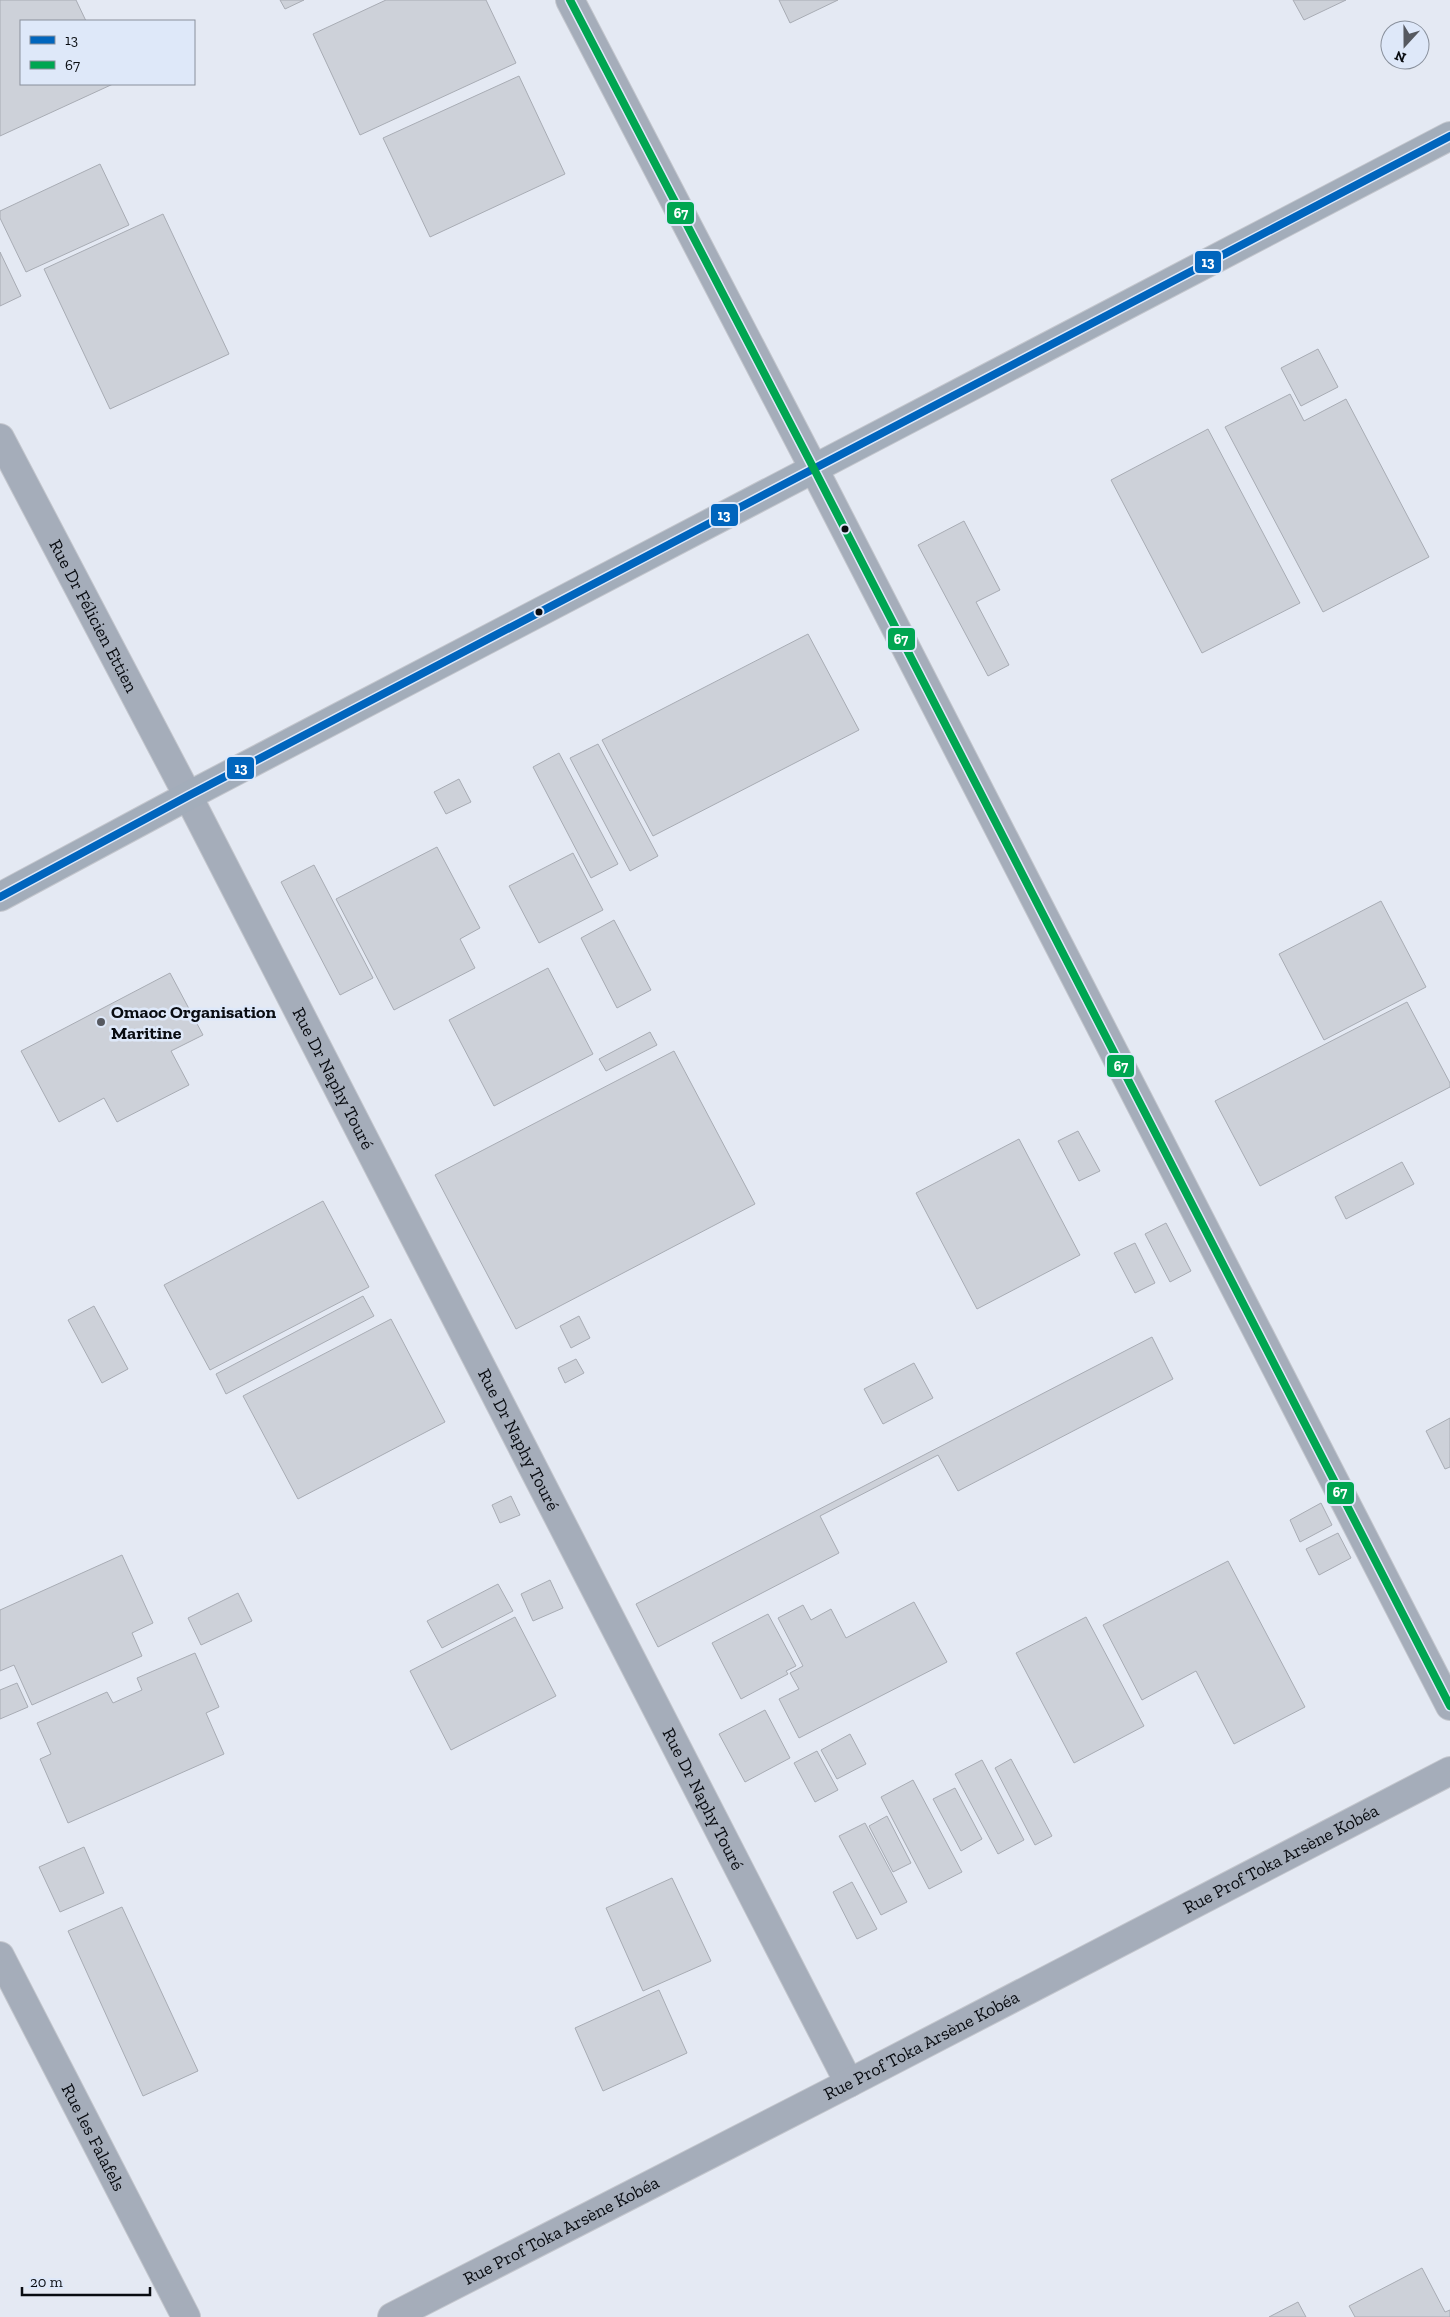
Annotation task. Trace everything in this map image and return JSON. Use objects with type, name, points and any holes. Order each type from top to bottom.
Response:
[{"type":"main road","points":[[0,897],[188,796],[1450,136]]},
{"type":"street","points":[[570,0],[814,469],[1450,1706]]},
{"type":"street","name":"Rue Dr Félicien Ettien","points":[[0,438],[188,796]]},
{"type":"street","name":"Rue Dr Naphy Touré","points":[[188,796],[849,2083]]},
{"type":"street","name":"Rue Prof Toka Arsène Kobéa","points":[[392,2317],[849,2083],[1450,1771]]},
{"type":"street","name":"Rue les Falafels","points":[[0,1956],[186,2317]]},
{"type":"building","points":[[0,0],[76,0],[86,20],[20,20],[20,85],[111,85],[0,136]]},
{"type":"building","points":[[280,0],[304,0],[285,9]]},
{"type":"building","points":[[386,0],[486,0],[516,63],[360,135],[313,34]]},
{"type":"building","points":[[779,0],[838,0],[790,23]]},
{"type":"building","points":[[1293,0],[1346,0],[1304,20]]},
{"type":"building","points":[[519,76],[565,174],[430,237],[383,138]]},
{"type":"building","points":[[100,164],[129,225],[26,272],[0,218],[0,211]]},
{"type":"building","points":[[163,214],[229,354],[110,409],[44,269]]},
{"type":"building","points":[[0,252],[21,296],[0,306]]},
{"type":"building","points":[[1318,349],[1338,387],[1301,406],[1281,368]]},
{"type":"building","points":[[1290,394],[1304,421],[1346,399],[1429,557],[1323,612],[1225,427]]},
{"type":"building","points":[[1208,429],[1300,603],[1202,653],[1111,480]]},
{"type":"building","points":[[964,521],[1000,590],[976,602],[1009,665],[988,676],[918,545]]},
{"type":"building","points":[[808,634],[859,730],[653,836],[602,740]]},
{"type":"building","points":[[598,744],[658,856],[630,871],[570,758]]},
{"type":"building","points":[[559,753],[618,864],[591,878],[533,767]]},
{"type":"building","points":[[459,779],[471,802],[446,814],[434,792]]},
{"type":"building","points":[[437,847],[480,928],[460,939],[475,968],[394,1010],[336,899]]},
{"type":"building","points":[[573,853],[603,910],[539,943],[509,886]]},
{"type":"building","points":[[314,865],[373,978],[340,995],[281,882]]},
{"type":"building","points":[[1381,901],[1426,987],[1324,1040],[1279,954]]},
{"type":"building","points":[[614,920],[651,990],[617,1008],[581,938]]},
{"type":"building","points":[[548,968],[593,1054],[494,1106],[449,1020]]},
{"type":"building","points":[[170,973],[203,1035],[171,1051],[189,1085],[117,1122],[104,1098],[59,1122],[21,1051]]},
{"type":"building","points":[[1407,1002],[1450,1083],[1450,1087],[1260,1186],[1215,1101]]},
{"type":"building","points":[[650,1032],[657,1045],[606,1071],[599,1059]]},
{"type":"building","points":[[674,1051],[755,1204],[516,1329],[435,1175]]},
{"type":"building","points":[[1078,1131],[1100,1171],[1079,1181],[1058,1141]]},
{"type":"building","points":[[1019,1139],[1080,1255],[977,1309],[916,1193]]},
{"type":"building","points":[[1402,1162],[1414,1184],[1346,1219],[1335,1197]]},
{"type":"building","points":[[323,1201],[369,1287],[210,1370],[164,1285]]},
{"type":"building","points":[[1166,1223],[1191,1271],[1170,1282],[1145,1234]]},
{"type":"building","points":[[1135,1243],[1155,1283],[1135,1293],[1114,1253]]},
{"type":"building","points":[[363,1296],[374,1316],[226,1394],[216,1374]]},
{"type":"building","points":[[94,1306],[128,1369],[102,1383],[68,1320]]},
{"type":"building","points":[[579,1316],[590,1338],[571,1348],[560,1326]]},
{"type":"building","points":[[391,1319],[445,1422],[298,1499],[243,1396]]},
{"type":"building","points":[[1152,1337],[1173,1379],[958,1491],[938,1455],[820,1516],[839,1553],[658,1647],[636,1604]]},
{"type":"building","points":[[576,1359],[584,1373],[565,1383],[558,1368]]},
{"type":"building","points":[[914,1363],[933,1398],[883,1424],[864,1389]]},
{"type":"building","points":[[1450,1418],[1450,1467],[1445,1469],[1426,1431]]},
{"type":"building","points":[[511,1496],[520,1515],[500,1523],[492,1505]]},
{"type":"building","points":[[1321,1503],[1332,1525],[1300,1542],[1290,1520]]},
{"type":"building","points":[[1338,1533],[1351,1558],[1319,1575],[1306,1549]]},
{"type":"building","points":[[122,1555],[153,1623],[132,1633],[142,1656],[32,1705],[14,1665],[0,1671],[0,1610]]},
{"type":"building","points":[[1228,1561],[1305,1707],[1234,1744],[1196,1671],[1142,1700],[1103,1625]]},
{"type":"building","points":[[550,1580],[563,1608],[533,1621],[521,1594]]},
{"type":"building","points":[[498,1584],[513,1611],[442,1648],[427,1621]]},
{"type":"building","points":[[238,1593],[252,1621],[201,1645],[188,1618]]},
{"type":"building","points":[[914,1602],[947,1662],[799,1738],[779,1699],[799,1689],[790,1673],[803,1666],[778,1618],[803,1605],[811,1620],[831,1609],[846,1638]]},
{"type":"building","points":[[768,1614],[796,1666],[786,1671],[788,1674],[741,1699],[712,1643]]},
{"type":"building","points":[[515,1617],[556,1696],[451,1750],[410,1671]]},
{"type":"building","points":[[1086,1617],[1144,1726],[1074,1763],[1016,1653]]},
{"type":"building","points":[[195,1653],[219,1707],[206,1713],[224,1754],[68,1823],[40,1759],[51,1754],[37,1723],[107,1692],[113,1703],[142,1690],[137,1678]]},
{"type":"building","points":[[17,1683],[28,1707],[0,1719],[0,1690]]},
{"type":"building","points":[[765,1710],[790,1758],[745,1782],[719,1734]]},
{"type":"building","points":[[850,1734],[866,1764],[837,1779],[821,1750]]},
{"type":"building","points":[[817,1751],[838,1790],[815,1802],[794,1763]]},
{"type":"building","points":[[1011,1759],[1052,1836],[1035,1845],[995,1768]]},
{"type":"building","points":[[982,1760],[1024,1840],[998,1854],[955,1774]]},
{"type":"building","points":[[913,1780],[962,1872],[929,1889],[881,1797]]},
{"type":"building","points":[[955,1788],[982,1839],[961,1851],[933,1799]]},
{"type":"building","points":[[887,1816],[911,1863],[893,1872],[869,1826]]},
{"type":"building","points":[[865,1823],[907,1902],[881,1915],[839,1836]]},
{"type":"building","points":[[84,1847],[104,1893],[60,1912],[39,1867]]},
{"type":"building","points":[[672,1878],[711,1961],[643,1991],[606,1908]]},
{"type":"building","points":[[852,1882],[877,1929],[857,1939],[833,1892]]},
{"type":"building","points":[[122,1907],[198,2071],[143,2096],[68,1931]]},
{"type":"building","points":[[659,1990],[687,2053],[603,2091],[575,2028]]},
{"type":"building","points":[[1422,2268],[1445,2312],[1450,2310],[1450,2317],[1355,2317],[1349,2306]]},
{"type":"building","points":[[1298,2302],[1306,2317],[1269,2317]]},
{"type":"transit line","name":"67","points":[[570,0],[814,469],[1450,1706]]},
{"type":"transit line","name":"13","points":[[0,897],[188,796],[1450,136]]},
{"type":"place","name":"Omaoc Organisation Maritine","points":[[101,1022]]}]
